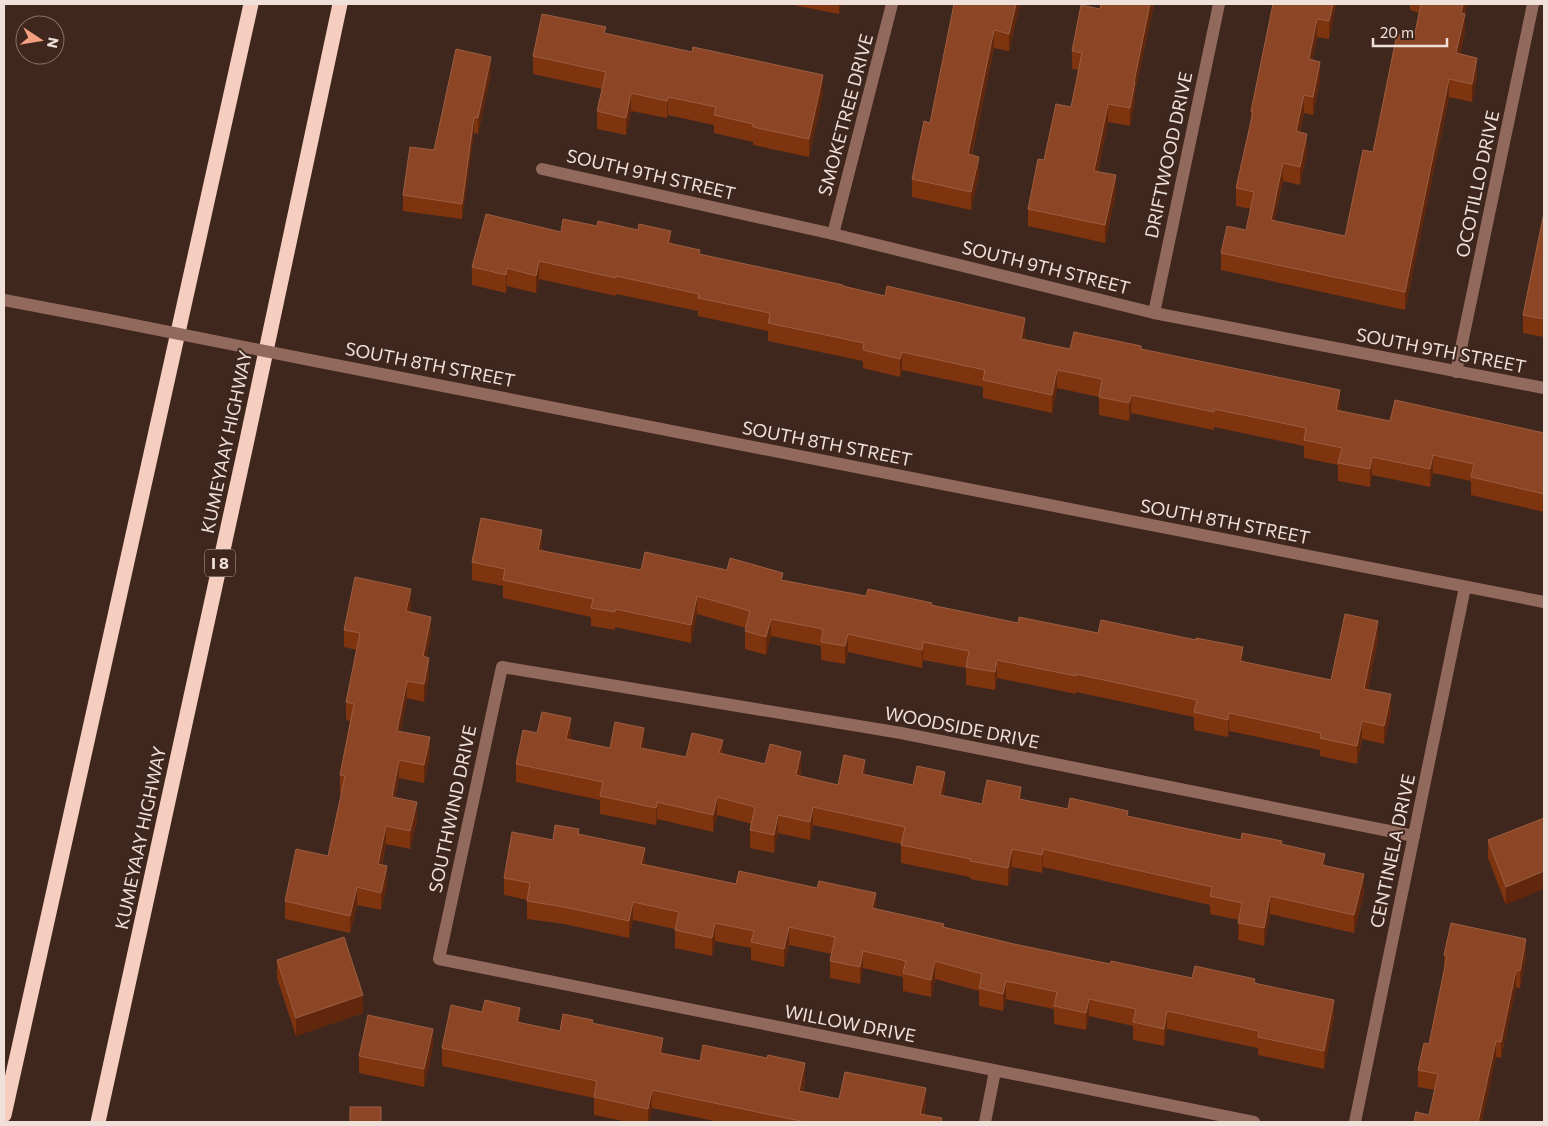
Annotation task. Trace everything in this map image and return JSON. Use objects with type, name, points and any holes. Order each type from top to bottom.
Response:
[{"type":"highway","points":[[4,1115],[251,4]]},
{"type":"highway","name":"KUMEYAAY HIGHWAY","points":[[98,1122],[340,4]]},
{"type":"street","name":"SMOKETREE DRIVE","points":[[832,234],[892,4]]},
{"type":"street","name":"DRIFTWOOD DRIVE","points":[[1154,313],[1219,4]]},
{"type":"street","name":"OCOTILLO DRIVE","points":[[1456,372],[1533,4]]},
{"type":"street","name":"SOUTH 9TH STREET","points":[[542,169],[832,234],[1154,313],[1544,388]]},
{"type":"street","name":"SOUTH 8TH STREET","points":[[4,300],[1544,602]]},
{"type":"street","name":"CENTINELA DRIVE","points":[[1355,1122],[1465,587]]},
{"type":"street","name":"WOODSIDE DRIVE","points":[[502,667],[901,733],[1414,836]]},
{"type":"street","name":"SOUTHWIND DRIVE","points":[[439,959],[502,667]]},
{"type":"street","name":"WILLOW DRIVE","points":[[439,959],[1254,1122]]},
{"type":"street","points":[[985,1122],[995,1070]]},
{"type":"building","points":[[954,4],[1016,4],[1009,34],[994,30],[968,154],[979,157],[971,192],[912,179],[924,121],[930,123]]},
{"type":"building","points":[[1101,4],[1150,4],[1130,108],[1108,104],[1094,171],[1116,175],[1105,225],[1028,209],[1038,159],[1044,160],[1056,104],[1071,107],[1082,53],[1072,51],[1081,5],[1100,9]]},
{"type":"building","points":[[1273,4],[1333,4],[1329,21],[1317,19],[1309,59],[1320,62],[1313,97],[1304,95],[1296,131],[1307,134],[1300,167],[1283,163],[1271,220],[1345,236],[1363,150],[1373,152],[1397,34],[1414,38],[1421,4],[1463,4],[1461,13],[1465,14],[1456,53],[1477,58],[1472,84],[1449,79],[1405,292],[1221,253],[1227,226],[1246,230],[1254,192],[1236,188],[1253,112],[1251,111]]},
{"type":"building","points":[[542,14],[606,27],[604,33],[692,52],[693,47],[823,75],[809,139],[753,127],[753,124],[714,115],[716,107],[668,97],[667,101],[631,93],[626,118],[597,111],[606,72],[533,56]]},
{"type":"building","points":[[456,49],[491,57],[478,118],[474,117],[462,204],[403,195],[410,147],[434,150]]},
{"type":"building","points":[[1544,213],[1544,319],[1523,315]]},
{"type":"building","points":[[486,214],[561,232],[563,219],[597,226],[598,221],[638,230],[639,224],[671,231],[668,243],[700,250],[699,254],[885,296],[887,286],[1025,318],[1021,339],[1070,349],[1074,332],[1141,346],[1141,349],[1340,390],[1336,410],[1390,421],[1395,400],[1544,433],[1544,494],[1471,477],[1474,464],[1433,455],[1430,469],[1372,457],[1370,469],[1338,463],[1342,448],[1304,440],[1306,428],[1214,409],[1214,412],[1131,395],[1129,403],[1099,397],[1102,379],[1057,370],[1052,395],[983,380],[985,370],[902,352],[900,359],[863,350],[864,343],[768,323],[770,313],[698,298],[699,294],[616,276],[616,278],[539,261],[536,276],[507,268],[506,275],[472,267]]},
{"type":"building","points":[[481,518],[542,530],[538,550],[641,570],[645,552],[727,570],[730,558],[783,573],[781,580],[866,596],[868,589],[932,603],[931,605],[1018,623],[1019,617],[1098,633],[1101,620],[1196,640],[1196,638],[1243,647],[1240,661],[1331,680],[1345,614],[1378,621],[1364,689],[1391,694],[1384,726],[1362,721],[1357,746],[1320,738],[1321,733],[1229,713],[1228,720],[1194,712],[1197,700],[1076,674],[1076,676],[997,660],[995,672],[966,667],[969,651],[923,642],[922,650],[848,634],[845,646],[821,642],[823,629],[771,619],[766,637],[745,631],[750,611],[697,596],[691,625],[615,609],[615,612],[591,608],[593,599],[503,580],[505,569],[472,562]]},
{"type":"building","points":[[355,577],[411,589],[406,611],[431,617],[423,656],[429,658],[424,684],[407,681],[397,731],[430,737],[424,765],[399,760],[392,797],[417,802],[410,831],[386,826],[378,864],[387,866],[381,893],[357,887],[350,916],[285,901],[296,849],[328,856],[345,776],[340,775],[354,704],[346,702],[360,633],[344,630]]},
{"type":"building","points":[[542,712],[571,718],[566,739],[610,748],[615,722],[644,728],[640,748],[686,757],[692,733],[723,740],[719,753],[765,764],[770,744],[801,752],[796,775],[838,785],[844,755],[865,760],[862,774],[913,785],[917,766],[945,772],[940,795],[982,804],[987,780],[1021,787],[1019,799],[1068,809],[1070,798],[1128,811],[1127,816],[1241,840],[1242,833],[1282,841],[1281,844],[1325,854],[1322,865],[1364,874],[1354,915],[1270,896],[1264,928],[1238,923],[1242,903],[1210,896],[1212,887],[1043,849],[1042,855],[1012,849],[1008,868],[901,845],[905,827],[813,807],[810,822],[778,815],[774,835],[750,830],[755,807],[717,797],[713,815],[657,802],[656,808],[600,796],[603,782],[516,764],[523,730],[537,733]]},
{"type":"building","points":[[1544,818],[1544,871],[1506,887],[1488,840]]},
{"type":"building","points":[[555,825],[579,829],[578,834],[645,848],[641,864],[736,884],[739,871],[817,888],[819,881],[876,893],[872,908],[944,924],[943,927],[1014,944],[1110,964],[1111,961],[1192,978],[1195,966],[1255,979],[1254,983],[1334,1000],[1324,1051],[1258,1037],[1259,1031],[1167,1011],[1164,1029],[1133,1022],[1136,1009],[1089,999],[1086,1013],[1054,1006],[1057,992],[1006,981],[1003,994],[979,988],[982,974],[935,961],[931,980],[903,973],[906,961],[863,951],[860,967],[830,961],[835,937],[789,927],[784,949],[751,942],[754,931],[715,923],[712,938],[675,930],[679,912],[633,902],[629,921],[527,901],[530,883],[504,878],[512,832],[553,840]]},
{"type":"building","points":[[1451,923],[1526,939],[1520,971],[1516,970],[1501,1042],[1496,1041],[1478,1122],[1414,1122],[1416,1112],[1429,1115],[1438,1074],[1418,1070],[1424,1043],[1429,1044],[1447,956],[1444,955]]},
{"type":"building","points":[[344,937],[363,995],[296,1018],[277,960]]},
{"type":"building","points":[[485,1000],[520,1008],[517,1022],[560,1031],[563,1014],[593,1020],[592,1023],[663,1038],[660,1053],[700,1061],[703,1045],[767,1058],[768,1055],[805,1063],[799,1091],[839,1099],[845,1072],[926,1088],[920,1114],[942,1118],[941,1122],[805,1122],[652,1090],[648,1109],[594,1097],[597,1081],[442,1048],[451,1005],[482,1012]]},
{"type":"building","points":[[368,1015],[433,1029],[424,1069],[359,1056]]},
{"type":"building","points":[[350,1107],[381,1107],[381,1122],[350,1122]]}]
